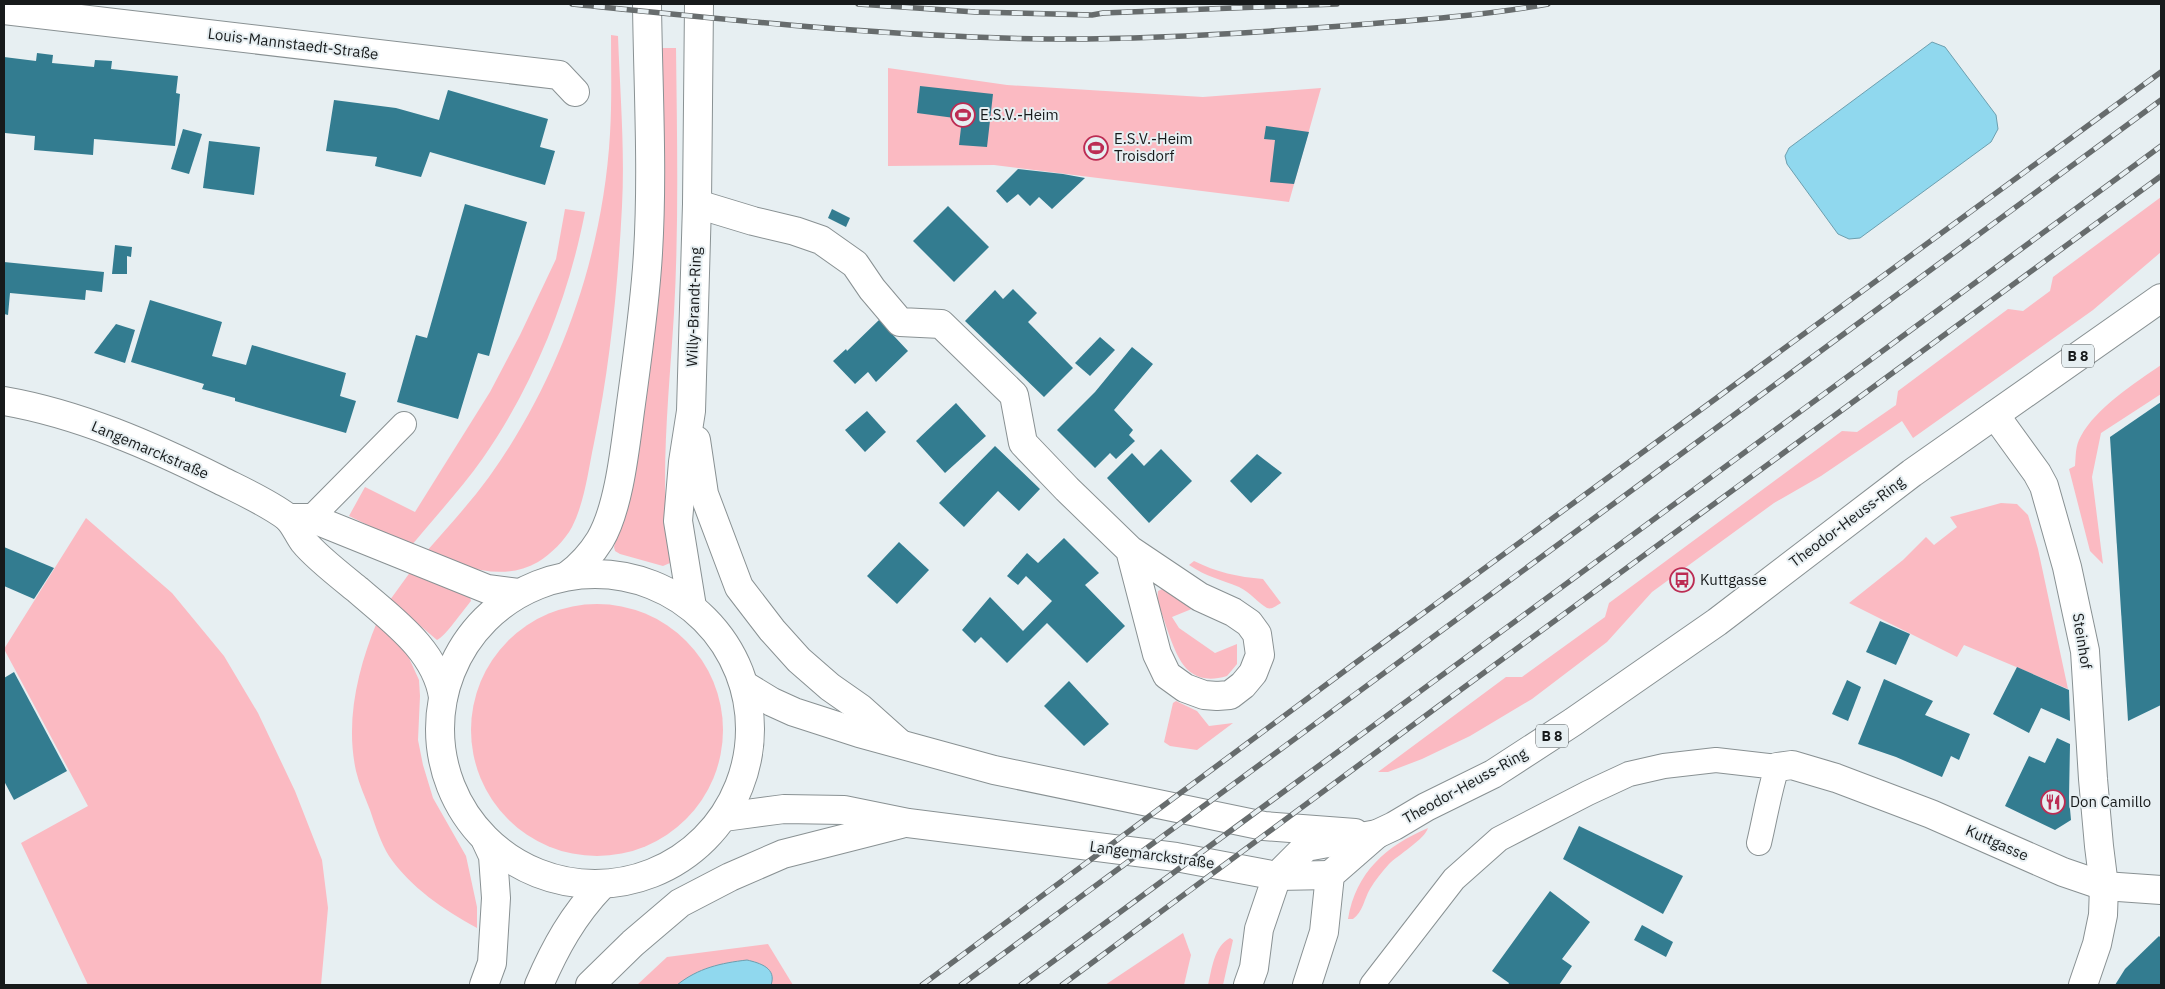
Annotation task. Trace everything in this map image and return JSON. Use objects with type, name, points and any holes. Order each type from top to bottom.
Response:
[{"type":"main road","points":[[567,576],[576,569],[600,540],[611,512],[618,481],[643,318],[650,216],[647,4]]},
{"type":"main road","name":"Willy-Brandt-Ring","points":[[692,607],[678,521],[683,462],[692,411],[699,4]]},
{"type":"main road","name":"Louis-Mannstaedt-Straße","points":[[4,10],[560,75],[575,92]]},
{"type":"main road","points":[[697,204],[821,240],[855,264],[872,289],[900,322],[941,324],[1014,395],[1023,443],[1130,550],[1200,597],[1233,612],[1249,623],[1257,634],[1260,654],[1253,673],[1243,685],[1230,694],[1204,695],[1185,688],[1168,675],[1157,654],[1130,550]]},
{"type":"main road","name":"Theodor-Heuss-Ring","points":[[1306,847],[1377,834],[1493,774],[1717,622],[1912,474],[2161,298]]},
{"type":"main road","name":"Langemarckstraße","points":[[4,401],[62,416],[121,435],[178,459],[300,518],[487,589],[518,593]]},
{"type":"main road","points":[[692,411],[704,494],[739,587],[772,630],[799,660],[830,687],[860,708],[901,745]]},
{"type":"main road","name":"Steinhof","points":[[1995,415],[2037,472],[2044,486],[2068,567],[2085,652],[2094,788],[2104,886],[2103,915],[2097,944],[2083,985]]},
{"type":"main road","name":"Langemarckstraße","points":[[300,518],[305,542],[410,636],[425,654],[441,683],[443,697]]},
{"type":"main road","points":[[600,573],[633,578],[665,589],[692,607],[720,636],[732,656],[744,685],[751,718],[749,753],[741,786],[724,817],[701,844],[671,866],[637,879],[602,886],[570,884],[539,875],[510,861],[486,841],[466,817],[451,789],[442,759],[440,728],[443,697],[453,666],[470,637],[492,613],[518,593],[542,582],[567,576],[600,573]]},
{"type":"main road","points":[[744,685],[772,702],[794,712],[859,734],[994,770],[1281,829],[1377,834]]},
{"type":"main road","name":"Kuttgasse","points":[[1777,767],[1792,766],[1836,778],[1931,814],[2063,872],[2104,886],[2161,890]]},
{"type":"main road","name":"Langemarckstraße","points":[[724,817],[784,809],[844,810],[908,823],[1176,857],[1277,876],[1330,874]]},
{"type":"main road","name":"Langemarckstraße","points":[[590,985],[633,943],[680,903],[730,877],[783,854],[908,823]]},
{"type":"main road","points":[[1281,829],[1306,847],[1330,874],[1324,932],[1307,985]]},
{"type":"main road","name":"Theodor-Heuss-Ring","points":[[1330,874],[1377,834]]},
{"type":"main road","points":[[484,985],[492,963],[496,898],[493,856],[486,841]]},
{"type":"main road","points":[[1248,985],[1254,968],[1259,929],[1277,876],[1306,847]]},
{"type":"main road","points":[[538,985],[555,949],[583,905],[602,886]]},
{"type":"lane","points":[[300,518],[404,424]]},
{"type":"lane","points":[[1372,985],[1454,878],[1499,839],[1629,774],[1664,766],[1716,760],[1777,767],[1770,787],[1767,810],[1758,843]]},
{"type":"shaded area","points":[[611,35],[618,36],[622,121],[623,185],[620,236],[609,355],[600,414],[583,496],[572,527],[566,537],[538,562],[524,568],[496,572],[468,567],[426,552],[482,487],[514,439],[537,399],[557,357],[574,314],[598,225],[606,179],[611,122]]},
{"type":"shaded area","points":[[660,48],[676,48],[677,148],[676,280],[665,469],[665,501],[670,563],[663,566],[620,554],[615,551],[614,547],[620,524]]},
{"type":"shaded area","name":"E.S.V.-Heim Troisdorf","points":[[888,68],[1007,85],[1203,97],[1321,88],[1289,202],[994,165],[888,166]]},
{"type":"shaded area","points":[[2161,197],[2161,252],[2093,310],[1913,438],[1902,421],[1821,476],[1774,503],[1652,592],[1607,642],[1532,699],[1470,736],[1422,759],[1388,772],[1378,772],[1506,677],[1522,677],[1605,617],[1609,603],[1842,431],[1857,432],[1896,405],[1898,391],[2008,309],[2023,311],[2050,291],[2053,277]]},
{"type":"shaded area","points":[[565,209],[585,212],[578,245],[559,309],[547,340],[518,401],[483,458],[411,546],[349,516],[365,487],[415,512],[490,392],[520,335],[556,259]]},
{"type":"shaded area","points":[[2161,365],[2161,394],[2101,433],[2092,477],[2103,564],[2090,551],[2069,469],[2075,466],[2079,440],[2096,416],[2117,397]]},
{"type":"shaded area","points":[[2001,503],[2017,504],[2028,515],[2038,549],[2068,689],[1964,645],[1957,657],[1849,603],[1903,560],[1926,537],[1934,545],[1957,527],[1950,517]]},
{"type":"shaded area","points":[[86,518],[172,593],[224,656],[258,713],[295,791],[322,860],[328,908],[321,985],[88,985],[21,843],[88,806],[4,649]]},
{"type":"shaded area","points":[[1194,561],[1227,573],[1263,579],[1281,603],[1273,608],[1267,608],[1243,589],[1189,565]]},
{"type":"shaded area","points":[[411,571],[470,597],[471,601],[449,629],[437,640],[390,600]]},
{"type":"shaded area","points":[[1164,588],[1199,606],[1172,617],[1179,628],[1215,653],[1237,644],[1237,664],[1227,676],[1213,679],[1202,678],[1193,674],[1179,659],[1159,604],[1158,591]]},
{"type":"shaded area","points":[[597,604],[622,607],[645,614],[667,626],[686,641],[701,660],[713,682],[720,705],[723,730],[720,755],[713,778],[701,800],[686,819],[667,834],[645,846],[622,853],[597,856],[572,853],[549,846],[527,834],[508,819],[493,800],[481,778],[474,755],[471,730],[474,705],[481,682],[493,660],[508,641],[527,626],[549,614],[572,607]]},
{"type":"shaded area","points":[[377,622],[404,647],[419,680],[418,740],[423,765],[433,798],[466,856],[477,907],[477,928],[452,914],[428,897],[397,867],[378,834],[359,781],[353,752],[352,733],[355,695],[364,658]]},
{"type":"shaded area","points":[[1176,701],[1197,711],[1209,726],[1233,723],[1197,750],[1170,746],[1164,742],[1173,703]]},
{"type":"shaded area","points":[[1428,828],[1417,842],[1389,864],[1372,886],[1359,913],[1353,919],[1348,919],[1358,887],[1375,863],[1399,843]]},
{"type":"shaded area","points":[[1183,933],[1191,955],[1184,985],[1105,985]]},
{"type":"shaded area","points":[[1230,938],[1233,940],[1223,985],[1208,985],[1217,952],[1220,946]]},
{"type":"shaded area","points":[[768,944],[793,985],[637,985],[667,957]]},
{"type":"water","points":[[1932,42],[1945,47],[1996,115],[1998,129],[1991,142],[1860,238],[1849,239],[1838,234],[1787,164],[1785,156],[1789,148]]},
{"type":"water","points":[[747,960],[762,965],[769,970],[772,974],[771,985],[677,985],[693,974],[710,967]]},
{"type":"building","points":[[37,53],[53,55],[52,63],[94,67],[95,60],[112,61],[111,69],[178,76],[176,93],[180,94],[175,146],[94,139],[93,155],[34,150],[35,136],[5,133],[4,57],[36,61]]},
{"type":"building","name":"E.S.V.-Heim","points":[[920,86],[993,94],[987,147],[959,145],[962,119],[917,113]]},
{"type":"building","points":[[448,90],[548,119],[540,147],[555,151],[545,185],[430,152],[421,177],[375,166],[377,157],[326,151],[334,100],[396,108],[439,120]]},
{"type":"building","points":[[1266,126],[1309,132],[1294,184],[1270,182],[1275,140],[1264,139]]},
{"type":"building","points":[[183,129],[202,134],[189,174],[171,169]]},
{"type":"building","points":[[209,141],[260,147],[254,195],[203,188]]},
{"type":"building","points":[[1018,169],[1085,178],[1052,209],[1039,197],[1030,206],[1018,194],[1007,203],[996,191]]},
{"type":"building","points":[[465,204],[527,222],[489,356],[478,353],[458,419],[397,402],[416,335],[427,338]]},
{"type":"building","points":[[948,206],[989,247],[954,282],[913,241]]},
{"type":"building","points":[[832,209],[850,218],[846,227],[828,218]]},
{"type":"building","points":[[115,245],[132,247],[131,257],[127,256],[127,274],[112,274]]},
{"type":"building","points":[[4,262],[104,272],[102,292],[86,290],[85,300],[10,293],[8,315],[4,314]]},
{"type":"building","points":[[1013,289],[1037,313],[1028,322],[1073,368],[1044,397],[965,321],[995,290],[1003,299]]},
{"type":"building","points":[[150,300],[222,322],[212,356],[246,365],[252,345],[346,373],[340,396],[356,401],[346,433],[235,401],[235,398],[202,389],[204,384],[131,362]]},
{"type":"building","points":[[879,320],[908,351],[876,382],[868,372],[855,384],[833,361],[846,349],[847,351]]},
{"type":"building","points":[[116,324],[135,330],[125,363],[94,353]]},
{"type":"building","points":[[1100,337],[1115,350],[1090,376],[1075,363]]},
{"type":"building","points":[[1132,347],[1153,364],[1114,410],[1133,430],[1129,435],[1135,441],[1116,459],[1110,453],[1095,468],[1057,430],[1095,392]]},
{"type":"building","points":[[2161,402],[2161,705],[2128,721],[2110,437]]},
{"type":"building","points":[[956,403],[986,436],[945,473],[916,441]]},
{"type":"building","points":[[867,411],[886,432],[865,452],[845,430]]},
{"type":"building","points":[[995,446],[1040,489],[1019,511],[998,491],[964,527],[939,503]]},
{"type":"building","points":[[1161,449],[1192,481],[1149,523],[1107,478],[1132,453],[1144,466]]},
{"type":"building","points":[[1257,454],[1282,473],[1251,503],[1230,481]]},
{"type":"building","points":[[1064,538],[1099,573],[1085,585],[1125,626],[1087,663],[1047,623],[1007,663],[981,637],[975,643],[962,630],[990,597],[1023,631],[1052,601],[1026,576],[1018,585],[1007,576],[1027,553],[1038,563]]},
{"type":"building","points":[[899,542],[929,570],[897,604],[867,576]]},
{"type":"building","points":[[4,547],[54,568],[34,599],[4,586]]},
{"type":"building","points":[[1880,621],[1910,634],[1896,665],[1866,652]]},
{"type":"building","points":[[2017,667],[2069,690],[2070,721],[2041,708],[2029,733],[1993,714]]},
{"type":"building","points":[[14,672],[67,771],[14,800],[4,781],[4,678]]},
{"type":"building","points":[[1884,679],[1933,701],[1925,715],[1970,734],[1959,760],[1951,756],[1942,777],[1896,757],[1858,744]]},
{"type":"building","points":[[1847,680],[1861,687],[1848,721],[1832,714]]},
{"type":"building","points":[[1069,681],[1109,724],[1084,746],[1044,706]]},
{"type":"building","points":[[2057,738],[2070,744],[2069,798],[2071,820],[2055,830],[2005,806],[2029,756],[2045,763]]},
{"type":"building","points":[[1579,826],[1683,876],[1663,914],[1563,859]]},
{"type":"building","points":[[1550,891],[1590,922],[1562,959],[1572,966],[1559,985],[1508,985],[1509,983],[1492,971]]},
{"type":"building","points":[[1642,925],[1673,942],[1666,957],[1634,940]]},
{"type":"building","points":[[2159,936],[2161,938],[2161,985],[2115,985],[2125,969]]},
{"type":"railway","points":[[572,4],[750,22],[869,31],[988,38],[1048,39],[1118,39],[1258,32],[1411,21],[1548,4]]},
{"type":"railway","points":[[858,4],[975,12],[1092,15],[1103,13],[1337,4]]},
{"type":"railway","points":[[922,985],[1354,664],[2161,72]]},
{"type":"railway","points":[[961,985],[2161,100]]},
{"type":"railway","points":[[1021,985],[2161,146]]},
{"type":"railway","points":[[1062,985],[2161,176]]},
{"type":"place","name":"E.S.V.-Heim","points":[[963,115]]},
{"type":"place","name":"E.S.V.-Heim Troisdorf","points":[[1096,148]]},
{"type":"place","name":"Kuttgasse","points":[[1682,580]]},
{"type":"place","name":"Don Camillo","points":[[2053,802]]}]
